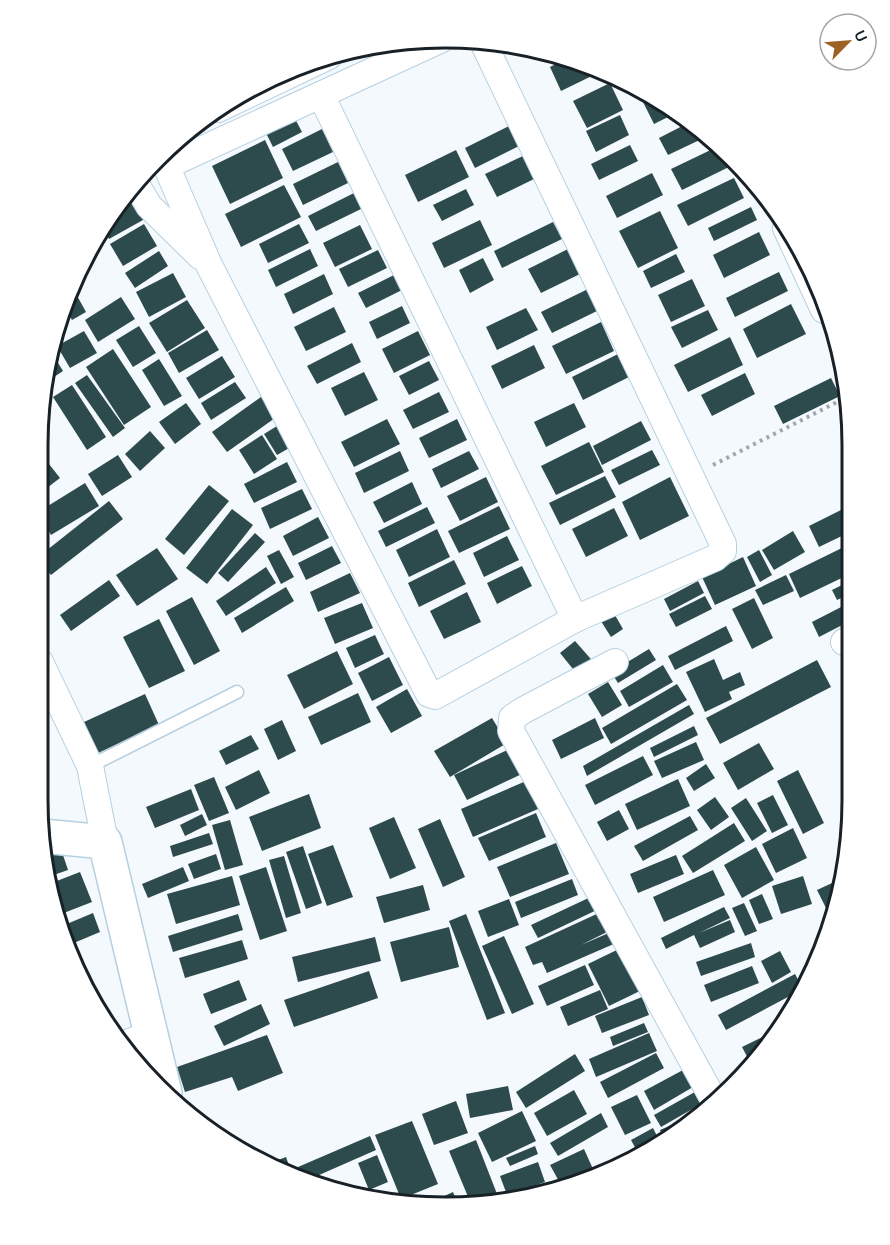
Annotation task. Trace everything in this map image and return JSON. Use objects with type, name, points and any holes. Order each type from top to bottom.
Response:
[{"type":"street","points":[[170,158],[321,95],[421,49]]},
{"type":"street","points":[[165,163],[208,265],[431,696],[435,696],[575,619],[721,555],[723,544],[487,50]]},
{"type":"street","points":[[321,95],[575,619]]},
{"type":"street","points":[[143,196],[178,192]]},
{"type":"street","points":[[143,196],[208,265]]},
{"type":"street","points":[[615,662],[522,711],[512,718],[511,731],[711,1095]]},
{"type":"street","points":[[48,679],[90,766],[105,842],[136,1039],[150,1066]]},
{"type":"street","points":[[50,837],[105,842]]},
{"type":"lane","points":[[90,766],[237,692]]},
{"type":"path","points":[[691,476],[840,401]]},
{"type":"building","points":[[556,64],[592,76],[561,91],[550,67]]},
{"type":"building","points":[[609,83],[623,110],[587,128],[573,101]]},
{"type":"building","points":[[644,101],[668,117],[654,124]]},
{"type":"building","points":[[293,115],[302,132],[273,147],[264,129]]},
{"type":"building","points":[[620,115],[629,135],[596,152],[586,131]]},
{"type":"building","points":[[509,126],[519,146],[475,168],[465,148]]},
{"type":"building","points":[[682,126],[699,140],[668,155],[659,138]]},
{"type":"building","points":[[322,129],[333,152],[293,171],[282,149]]},
{"type":"building","points":[[265,140],[283,178],[230,204],[212,166]]},
{"type":"building","points":[[630,145],[638,161],[599,180],[591,164]]},
{"type":"building","points":[[456,150],[469,177],[418,202],[405,175]]},
{"type":"building","points":[[710,150],[729,167],[682,190],[671,169]]},
{"type":"building","points":[[523,156],[534,179],[497,197],[485,174]]},
{"type":"building","points":[[338,162],[348,183],[303,205],[293,184]]},
{"type":"building","points":[[652,173],[663,195],[617,218],[606,196]]},
{"type":"building","points":[[734,178],[744,198],[688,226],[677,205]]},
{"type":"building","points":[[284,185],[301,217],[241,247],[225,214]]},
{"type":"building","points":[[466,189],[474,205],[442,221],[433,205]]},
{"type":"building","points":[[356,192],[363,208],[316,231],[308,216]]},
{"type":"building","points":[[132,201],[143,220],[109,239],[107,236]]},
{"type":"building","points":[[751,207],[757,220],[714,241],[708,228]]},
{"type":"building","points":[[660,211],[678,248],[638,268],[619,231]]},
{"type":"building","points":[[480,220],[492,245],[444,268],[432,243]]},
{"type":"building","points":[[553,222],[562,239],[502,268],[494,251]]},
{"type":"building","points":[[144,224],[157,246],[123,266],[110,244]]},
{"type":"building","points":[[299,224],[309,243],[268,263],[259,244]]},
{"type":"building","points":[[360,225],[372,249],[335,267],[323,243]]},
{"type":"building","points":[[759,232],[770,255],[724,278],[713,255]]},
{"type":"building","points":[[570,248],[582,273],[541,293],[528,269]]},
{"type":"building","points":[[310,249],[318,266],[276,287],[268,270]]},
{"type":"building","points":[[378,250],[387,268],[348,287],[339,269]]},
{"type":"building","points":[[159,251],[168,266],[135,288],[125,273]]},
{"type":"building","points":[[676,254],[685,272],[651,288],[643,271]]},
{"type":"building","points":[[483,258],[494,280],[470,293],[459,270]]},
{"type":"building","points":[[779,272],[788,291],[735,317],[726,298]]},
{"type":"building","points":[[173,273],[186,297],[149,317],[136,292]]},
{"type":"building","points":[[324,274],[333,294],[293,314],[284,294]]},
{"type":"building","points":[[394,275],[402,290],[366,308],[358,293]]},
{"type":"building","points":[[692,279],[705,306],[671,322],[658,295]]},
{"type":"building","points":[[588,289],[599,310],[552,333],[541,312]]},
{"type":"building","points":[[77,296],[86,312],[72,320],[69,316]]},
{"type":"building","points":[[121,297],[135,319],[98,342],[85,320]]},
{"type":"building","points":[[187,300],[205,328],[167,352],[149,323]]},
{"type":"building","points":[[791,304],[806,334],[757,358],[743,329]]},
{"type":"building","points":[[402,306],[410,323],[377,339],[369,322]]},
{"type":"building","points":[[334,307],[346,332],[306,351],[294,327]]},
{"type":"building","points":[[526,308],[538,330],[497,350],[486,327]]},
{"type":"building","points":[[708,310],[718,330],[682,348],[671,327]]},
{"type":"building","points":[[601,322],[614,351],[566,374],[552,346]]},
{"type":"building","points":[[139,326],[156,353],[133,367],[116,340]]},
{"type":"building","points":[[207,330],[219,350],[179,373],[168,353]]},
{"type":"building","points":[[84,331],[97,353],[70,368],[60,351],[62,343]]},
{"type":"building","points":[[418,331],[430,355],[394,373],[382,349]]},
{"type":"building","points":[[730,337],[743,365],[688,392],[674,365]]},
{"type":"building","points":[[352,343],[361,362],[317,384],[307,366]]},
{"type":"building","points":[[534,345],[545,368],[502,389],[491,366]]},
{"type":"building","points":[[113,349],[151,407],[124,425],[86,367]]},
{"type":"building","points":[[618,354],[629,377],[583,400],[572,377]]},
{"type":"building","points":[[222,356],[235,377],[199,399],[186,378]]},
{"type":"building","points":[[159,359],[182,396],[164,406],[142,370]]},
{"type":"building","points":[[429,361],[439,380],[409,395],[399,376]]},
{"type":"building","points":[[57,362],[63,371],[54,377]]},
{"type":"building","points":[[364,372],[378,400],[345,416],[331,388]]},
{"type":"building","points":[[745,373],[755,394],[712,416],[701,395]]},
{"type":"building","points":[[87,375],[125,428],[113,437],[75,383]]},
{"type":"building","points":[[831,378],[839,394],[839,396],[783,424],[774,406]]},
{"type":"building","points":[[235,382],[246,398],[211,420],[201,403]]},
{"type":"building","points":[[72,385],[106,437],[87,450],[53,397]]},
{"type":"building","points":[[439,392],[449,412],[413,429],[403,410]]},
{"type":"building","points":[[261,397],[275,418],[227,452],[212,432]]},
{"type":"building","points":[[186,403],[201,424],[175,444],[159,422]]},
{"type":"building","points":[[574,403],[586,427],[546,447],[534,422]]},
{"type":"building","points":[[387,419],[400,444],[354,467],[341,442]]},
{"type":"building","points":[[457,419],[467,440],[429,458],[419,438]]},
{"type":"building","points":[[641,421],[651,440],[602,465],[593,446]]},
{"type":"building","points":[[277,426],[291,447],[277,455],[264,434]]},
{"type":"building","points":[[150,431],[165,448],[140,471],[125,454]]},
{"type":"building","points":[[262,435],[277,459],[254,474],[239,450]]},
{"type":"building","points":[[589,442],[604,472],[556,495],[541,466]]},
{"type":"building","points":[[652,450],[660,465],[619,485],[611,470]]},
{"type":"building","points":[[400,451],[409,471],[364,493],[355,473]]},
{"type":"building","points":[[469,451],[479,469],[441,488],[432,469]]},
{"type":"building","points":[[118,455],[132,477],[102,496],[88,474]]},
{"type":"building","points":[[287,462],[297,482],[254,503],[244,484]]},
{"type":"building","points":[[48,465],[60,478],[48,487]]},
{"type":"building","points":[[605,476],[616,497],[560,525],[549,503]]},
{"type":"building","points":[[486,477],[498,502],[460,521],[447,496]]},
{"type":"building","points":[[670,477],[689,516],[640,540],[622,502]]},
{"type":"building","points":[[412,482],[422,504],[384,523],[373,502]]},
{"type":"building","points":[[85,483],[99,506],[51,535],[48,530],[48,506]]},
{"type":"building","points":[[209,485],[229,501],[184,555],[165,539]]},
{"type":"building","points":[[302,489],[312,509],[270,529],[261,508]]},
{"type":"building","points":[[109,501],[123,519],[51,575],[48,571],[48,549]]},
{"type":"building","points":[[499,506],[510,529],[459,553],[448,531]]},
{"type":"building","points":[[427,507],[435,523],[386,547],[378,531]]},
{"type":"building","points":[[614,508],[628,536],[586,557],[572,529]]},
{"type":"building","points":[[232,509],[253,525],[207,584],[186,568]]},
{"type":"building","points":[[842,510],[842,536],[819,547],[809,526]]},
{"type":"building","points":[[318,517],[329,538],[293,556],[283,536]]},
{"type":"building","points":[[437,529],[450,557],[409,577],[396,550]]},
{"type":"building","points":[[793,531],[805,552],[774,570],[762,550]]},
{"type":"building","points":[[255,533],[265,542],[228,582],[218,573]]},
{"type":"building","points":[[507,536],[519,560],[484,577],[473,553]]},
{"type":"building","points":[[332,546],[341,563],[306,580],[298,563]]},
{"type":"building","points":[[157,548],[178,579],[137,606],[116,575]]},
{"type":"building","points":[[842,548],[842,578],[800,598],[789,574]]},
{"type":"building","points":[[279,550],[294,577],[281,584],[267,556]]},
{"type":"building","points":[[759,550],[772,575],[760,582],[747,557]]},
{"type":"building","points":[[743,557],[756,586],[715,605],[702,577]]},
{"type":"building","points":[[454,560],[466,584],[419,607],[408,583]]},
{"type":"building","points":[[522,566],[532,586],[497,604],[487,583]]},
{"type":"building","points":[[266,567],[276,583],[226,616],[216,601]]},
{"type":"building","points":[[350,573],[360,593],[318,612],[310,592]]},
{"type":"building","points":[[786,575],[794,591],[763,605],[755,590]]},
{"type":"building","points":[[109,580],[120,596],[71,631],[60,615]]},
{"type":"building","points":[[698,581],[704,593],[670,611],[664,599]]},
{"type":"building","points":[[842,585],[842,598],[837,600],[832,590]]},
{"type":"building","points":[[286,587],[294,601],[242,633],[234,618]]},
{"type":"building","points":[[467,592],[481,622],[444,639],[430,611]]},
{"type":"building","points":[[705,596],[712,609],[676,627],[669,614]]},
{"type":"building","points":[[192,597],[220,651],[194,665],[166,611]]},
{"type":"building","points":[[754,598],[773,638],[752,649],[732,609]]},
{"type":"building","points":[[362,603],[373,628],[335,644],[324,618]]},
{"type":"building","points":[[842,607],[842,625],[819,637],[812,622]]},
{"type":"building","points":[[612,610],[623,629],[611,637],[599,618]]},
{"type":"building","points":[[159,619],[185,671],[149,688],[123,637]]},
{"type":"building","points":[[726,626],[733,641],[675,670],[668,656]]},
{"type":"building","points":[[375,635],[384,654],[355,668],[346,648]]},
{"type":"building","points":[[575,641],[597,666],[581,679],[560,653]]},
{"type":"building","points":[[649,649],[656,660],[618,683],[611,672]]},
{"type":"building","points":[[337,651],[353,684],[304,709],[287,675]]},
{"type":"building","points":[[389,657],[403,685],[372,701],[358,673]]},
{"type":"building","points":[[714,659],[723,680],[740,672],[745,685],[729,692],[732,699],[705,712],[686,672]]},
{"type":"building","points":[[817,660],[831,687],[720,744],[706,718]]},
{"type":"building","points":[[663,665],[673,682],[629,707],[620,691]]},
{"type":"building","points":[[608,682],[622,705],[602,717],[588,694]]},
{"type":"building","points":[[677,684],[687,700],[611,744],[602,728]]},
{"type":"building","points":[[407,689],[422,716],[391,733],[376,707]]},
{"type":"building","points":[[358,693],[371,722],[321,745],[308,717]]},
{"type":"building","points":[[145,694],[159,725],[98,753],[84,722]]},
{"type":"building","points":[[689,705],[694,714],[587,776],[583,766]]},
{"type":"building","points":[[492,718],[507,743],[450,777],[434,751]]},
{"type":"building","points":[[595,718],[604,738],[561,759],[552,740]]},
{"type":"building","points":[[282,720],[296,751],[278,760],[264,729]]},
{"type":"building","points":[[694,726],[698,735],[654,757],[650,748]]},
{"type":"building","points":[[251,735],[259,749],[226,765],[219,751]]},
{"type":"building","points":[[696,742],[704,760],[662,778],[654,761]]},
{"type":"building","points":[[759,743],[774,769],[738,790],[723,763]]},
{"type":"building","points":[[514,747],[526,772],[467,800],[454,775]]},
{"type":"building","points":[[643,756],[653,775],[595,805],[585,785]]},
{"type":"building","points":[[706,764],[715,778],[694,791],[686,778]]},
{"type":"building","points":[[259,770],[270,793],[236,810],[225,787]]},
{"type":"building","points":[[798,770],[824,823],[803,834],[777,781]]},
{"type":"building","points":[[214,777],[229,813],[209,821],[194,785]]},
{"type":"building","points":[[678,779],[690,806],[637,830],[625,804]]},
{"type":"building","points":[[526,781],[538,809],[473,837],[461,809]]},
{"type":"building","points":[[191,789],[199,810],[155,828],[146,807]]},
{"type":"building","points":[[309,794],[321,828],[262,851],[249,817]]},
{"type":"building","points":[[773,795],[788,825],[772,833],[757,803]]},
{"type":"building","points":[[715,797],[729,817],[711,830],[697,810]]},
{"type":"building","points":[[746,798],[767,831],[752,841],[731,808]]},
{"type":"building","points":[[619,810],[629,829],[607,841],[597,822]]},
{"type":"building","points":[[536,813],[546,837],[489,861],[478,838]]},
{"type":"building","points":[[202,814],[207,825],[185,836],[180,825]]},
{"type":"building","points":[[690,816],[698,830],[643,861],[634,846]]},
{"type":"building","points":[[394,817],[416,868],[390,879],[369,828]]},
{"type":"building","points":[[440,819],[465,877],[443,887],[418,829]]},
{"type":"building","points":[[230,820],[243,865],[225,870],[212,825]]},
{"type":"building","points":[[734,823],[745,841],[693,873],[682,856]]},
{"type":"building","points":[[793,828],[807,858],[776,873],[762,844]]},
{"type":"building","points":[[209,833],[213,844],[173,857],[170,846]]},
{"type":"building","points":[[556,843],[569,874],[510,897],[497,867]]},
{"type":"building","points":[[333,845],[353,897],[327,906],[308,854]]},
{"type":"building","points":[[303,846],[322,903],[306,909],[286,852]]},
{"type":"building","points":[[756,847],[774,880],[742,898],[724,865]]},
{"type":"building","points":[[61,849],[68,870],[55,874],[51,853]]},
{"type":"building","points":[[216,854],[221,869],[194,879],[188,864]]},
{"type":"building","points":[[676,855],[684,874],[638,893],[630,874]]},
{"type":"building","points":[[284,856],[301,913],[286,918],[269,860]]},
{"type":"building","points":[[183,867],[189,881],[148,898],[142,884]]},
{"type":"building","points":[[266,867],[287,931],[260,940],[239,876]]},
{"type":"building","points":[[713,870],[725,895],[664,922],[653,897]]},
{"type":"building","points":[[80,872],[92,902],[65,913],[57,881]]},
{"type":"building","points":[[232,876],[240,905],[176,924],[167,894]]},
{"type":"building","points":[[803,876],[812,904],[781,914],[772,886]]},
{"type":"building","points":[[572,879],[578,895],[521,918],[515,902]]},
{"type":"building","points":[[833,883],[826,909],[817,890]]},
{"type":"building","points":[[423,885],[430,910],[384,923],[376,897]]},
{"type":"building","points":[[597,894],[603,907],[538,938],[531,925]]},
{"type":"building","points":[[762,894],[773,919],[759,924],[749,900]]},
{"type":"building","points":[[509,899],[519,925],[488,937],[478,911]]},
{"type":"building","points":[[744,903],[757,931],[745,936],[732,908]]},
{"type":"building","points":[[724,907],[730,918],[699,933],[730,920],[735,932],[700,948],[694,935],[666,949],[661,938]]},
{"type":"building","points":[[601,912],[609,931],[581,945],[611,932],[616,943],[547,973],[542,962],[533,965],[525,947]]},
{"type":"building","points":[[93,913],[100,932],[75,943],[68,924]]},
{"type":"building","points":[[238,914],[243,930],[173,952],[168,936]]},
{"type":"building","points":[[466,914],[505,1013],[487,1020],[449,921]]},
{"type":"building","points":[[449,927],[459,967],[401,982],[390,942]]},
{"type":"building","points":[[504,936],[534,1004],[512,1014],[482,946]]},
{"type":"building","points":[[375,937],[381,961],[298,982],[292,957]]},
{"type":"building","points":[[242,940],[248,959],[185,978],[179,958]]},
{"type":"building","points":[[751,943],[755,957],[701,976],[696,962]]},
{"type":"building","points":[[625,946],[646,988],[609,1006],[588,964]]},
{"type":"building","points":[[780,951],[791,972],[772,983],[761,961]]},
{"type":"building","points":[[585,965],[594,985],[547,1006],[538,986]]},
{"type":"building","points":[[752,966],[759,983],[711,1002],[704,985]]},
{"type":"building","points":[[369,971],[378,998],[294,1027],[284,1000]]},
{"type":"building","points":[[795,974],[799,981],[790,996],[726,1030],[718,1015]]},
{"type":"building","points":[[239,980],[247,1000],[211,1014],[203,994]]},
{"type":"building","points":[[600,990],[608,1009],[568,1026],[560,1007]]},
{"type":"building","points":[[642,997],[649,1015],[602,1033],[595,1016]]},
{"type":"building","points":[[261,1004],[270,1024],[224,1046],[214,1026]]},
{"type":"building","points":[[644,1023],[648,1032],[613,1046],[610,1037]]},
{"type":"building","points":[[649,1033],[657,1051],[596,1077],[589,1059]]},
{"type":"building","points":[[267,1035],[283,1073],[238,1091],[232,1077],[185,1092],[177,1067]]},
{"type":"building","points":[[764,1036],[747,1057],[742,1047]]},
{"type":"building","points":[[656,1053],[664,1068],[608,1098],[600,1082]]},
{"type":"building","points":[[575,1054],[585,1071],[526,1108],[516,1092]]},
{"type":"building","points":[[683,1070],[693,1087],[654,1110],[644,1091]]},
{"type":"building","points":[[508,1086],[513,1110],[470,1118],[466,1094]]},
{"type":"building","points":[[702,1088],[707,1098],[661,1127],[654,1115]]},
{"type":"building","points":[[574,1090],[587,1114],[547,1136],[534,1113]]},
{"type":"building","points":[[637,1095],[651,1123],[625,1135],[611,1107]]},
{"type":"building","points":[[456,1101],[468,1133],[434,1145],[422,1114]]},
{"type":"building","points":[[522,1111],[536,1141],[492,1162],[478,1133]]},
{"type":"building","points":[[601,1113],[608,1127],[558,1156],[550,1143]]},
{"type":"building","points":[[412,1121],[438,1184],[410,1195],[399,1194],[375,1135]]},
{"type":"building","points":[[675,1123],[661,1133],[660,1130]]},
{"type":"building","points":[[653,1128],[657,1136],[636,1148],[631,1140]]},
{"type":"building","points":[[370,1136],[376,1150],[317,1176],[298,1167]]},
{"type":"building","points":[[476,1140],[497,1194],[468,1196],[449,1151]]},
{"type":"building","points":[[535,1146],[538,1154],[510,1166],[506,1158]]},
{"type":"building","points":[[584,1149],[593,1169],[558,1180],[550,1165]]},
{"type":"building","points":[[377,1155],[388,1182],[369,1189],[358,1163]]},
{"type":"building","points":[[286,1157],[289,1165],[278,1160]]},
{"type":"building","points":[[538,1162],[545,1182],[506,1192],[500,1176]]},
{"type":"building","points":[[453,1192],[455,1197],[445,1197],[442,1197]]}]
